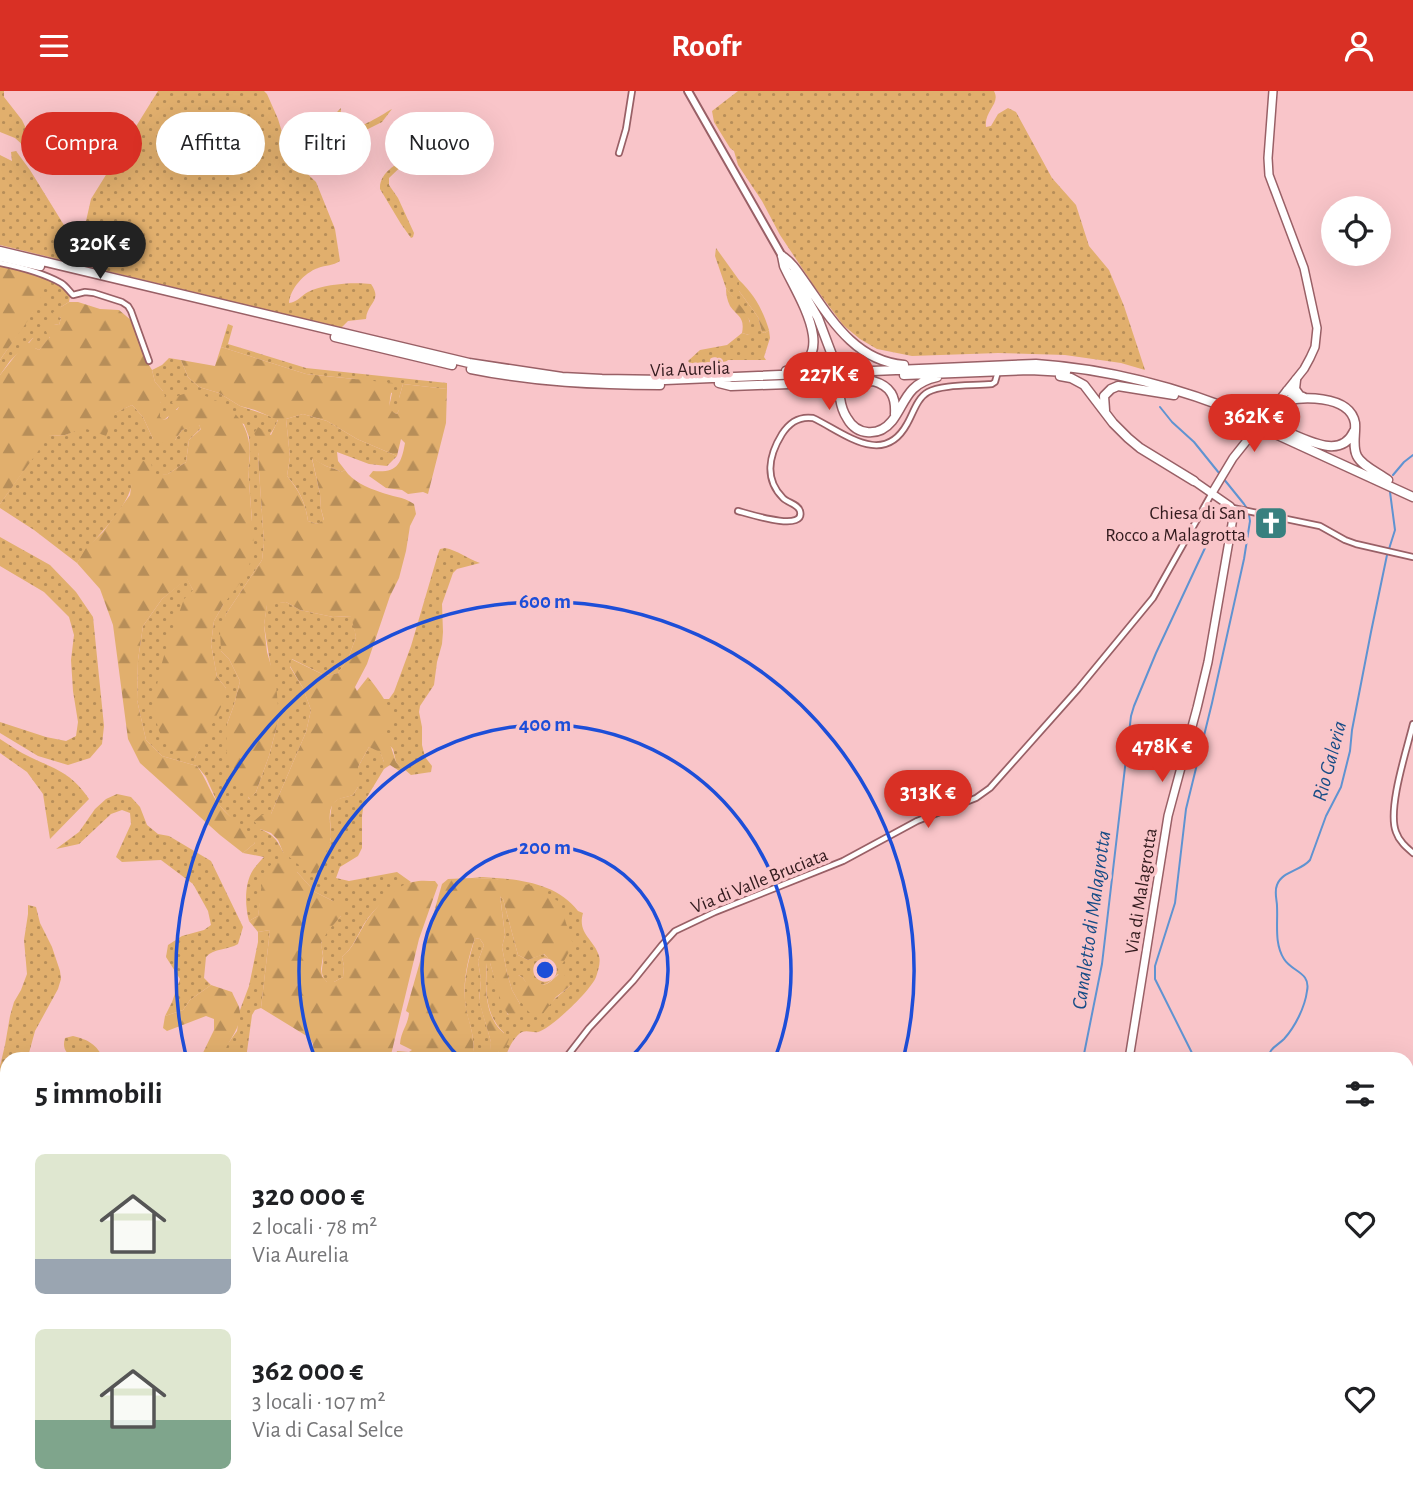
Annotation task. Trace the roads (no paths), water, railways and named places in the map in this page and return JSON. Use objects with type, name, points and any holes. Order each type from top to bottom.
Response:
[{"type":"highway","name":"Via Aurelia","points":[[0,251],[482,366],[562,377],[602,380],[701,379],[1016,364],[1070,367],[1138,380],[1194,395],[1412,493]]},
{"type":"highway","points":[[782,256],[818,319],[832,355],[847,419],[857,430],[869,433],[884,428],[892,421],[909,393],[924,381],[944,377],[1023,374],[1030,370]]},
{"type":"highway","points":[[782,256],[791,263],[846,338],[876,359],[904,365],[996,362],[1016,364]]},
{"type":"highway","points":[[701,379],[716,374],[788,370],[797,367],[809,357],[814,344],[813,330],[782,256]]},
{"type":"highway","name":"Via Aurelia","points":[[0,257],[494,374],[562,383],[666,385],[1041,370],[1094,376],[1174,395],[1248,419]]},
{"type":"highway","points":[[1041,370],[1049,375],[1079,381],[1105,413],[1140,447],[1194,481]]},
{"type":"highway","points":[[1296,380],[1295,389],[1300,398]]},
{"type":"highway","points":[[719,383],[731,386],[873,381],[885,386],[894,396],[895,412],[892,421]]},
{"type":"highway","points":[[1105,413],[1104,396],[1115,387],[1174,395]]},
{"type":"highway","points":[[1287,391],[1290,396],[1342,405],[1352,415],[1358,457],[1383,480]]},
{"type":"highway","points":[[1278,402],[1300,398]]},
{"type":"highway","points":[[1272,430],[1288,431],[1328,447],[1347,441],[1352,437],[1355,427]]},
{"type":"main road","points":[[1212,493],[1233,458],[1296,380],[1315,347],[1317,332],[1304,268],[1268,171],[1273,91]]},
{"type":"main road","points":[[1194,481],[1232,508]]},
{"type":"main road","name":"Via di Malagrotta","points":[[1130,1052],[1168,816],[1208,661],[1233,518],[1232,508]]},
{"type":"street","points":[[619,153],[632,91]]},
{"type":"street","points":[[688,91],[782,256]]},
{"type":"street","points":[[0,263],[59,282],[73,295],[92,292],[124,303],[131,311],[149,361]]},
{"type":"street","points":[[738,511],[782,521],[799,518],[798,508],[782,497],[774,484],[770,467],[777,442],[785,429],[797,419],[813,418],[860,443],[882,444],[900,436],[920,400],[927,393],[960,386],[993,384],[996,375]]},
{"type":"street","name":"Via di Valle Bruciata","points":[[570,1052],[674,931],[843,861],[919,820],[976,798],[990,788],[1078,689],[1153,598],[1212,493]]},
{"type":"street","points":[[1232,508],[1320,526],[1345,540],[1413,557]]},
{"type":"street","points":[[1413,724],[1393,815],[1398,837],[1413,853]]},
{"type":"waterway","points":[[1160,407],[1219,473]]},
{"type":"waterway","name":"Rio Galeria","points":[[1393,475],[1413,455]]},
{"type":"waterway","points":[[1192,1052],[1155,979],[1155,966],[1175,903],[1186,809],[1212,703],[1250,521],[1248,510],[1223,478]]},
{"type":"waterway","name":"Rio Galeria","points":[[1389,549],[1395,530],[1390,492]]},
{"type":"waterway","name":"Canaletto di Malagrotta","points":[[1084,1052],[1102,964],[1131,716],[1156,653],[1205,548]]},
{"type":"waterway","name":"Rio Galeria","points":[[1271,1052],[1296,1023],[1307,991],[1304,976],[1287,963],[1279,947],[1276,888],[1279,880],[1310,860],[1326,816],[1341,787],[1387,555]]},
{"type":"place","name":"Chiesa di San Rocco a Malagrotta","points":[[1271,523]]}]
